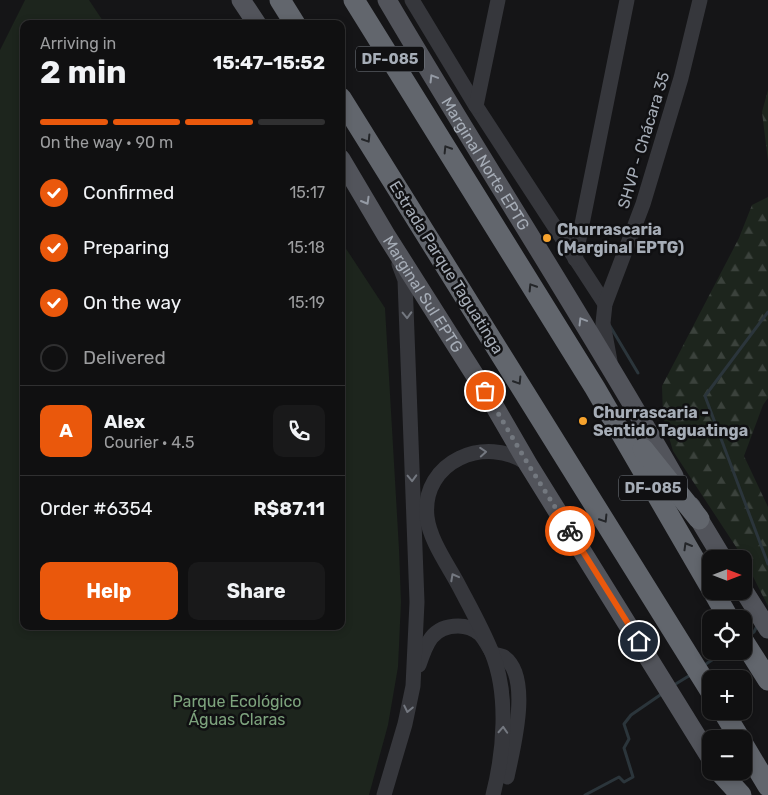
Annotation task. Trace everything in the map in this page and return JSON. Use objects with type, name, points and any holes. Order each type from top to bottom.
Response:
[{"type":"highway","points":[[280,0],[292,20]]},
{"type":"highway","name":"DF-085","points":[[354,0],[595,388],[702,572]]},
{"type":"highway","name":"Estrada Parque Taguatinga","points":[[345,104],[702,676]]},
{"type":"highway","points":[[595,388],[699,519]]},
{"type":"highway","points":[[752,656],[768,680]]},
{"type":"highway","points":[[752,759],[768,786]]},
{"type":"highway","points":[[726,780],[740,795]]},
{"type":"main road","points":[[242,0],[254,20]]},
{"type":"main road","name":"Marginal Norte EPTG","points":[[386,0],[448,105],[582,320],[718,550]]},
{"type":"main road","name":"Marginal Sul EPTG","points":[[345,166],[702,744]]},
{"type":"main road","points":[[749,600],[768,629]]},
{"type":"main road","points":[[724,780],[734,795]]},
{"type":"street","points":[[412,0],[476,106],[605,304]]},
{"type":"street","points":[[476,106],[498,0]]},
{"type":"street","points":[[575,259],[627,0]]},
{"type":"street","name":"SHVP - Chácara 35","points":[[613,374],[606,343],[605,304],[643,204],[681,78],[700,0]]},
{"type":"street","points":[[386,235],[405,280],[417,602],[413,686]]},
{"type":"street","points":[[493,795],[500,769],[504,724],[500,685],[493,654],[434,540],[427,518],[430,493],[443,470],[454,461],[472,453],[488,450],[518,457],[528,464]]},
{"type":"street","points":[[384,795],[425,646],[435,633],[449,626],[465,626],[479,633],[493,654],[503,657],[510,665],[519,682],[517,728],[503,795]]},
{"type":"green space","name":"Parque Ecológico Águas Claras","points":[[25,0],[89,0],[102,20],[20,20],[20,630],[345,630],[345,247],[385,308],[399,549],[401,602],[398,667],[388,725],[369,795],[0,795],[0,50]]},
{"type":"green space","points":[[768,90],[768,161],[762,112]]},
{"type":"green space","points":[[768,197],[768,398],[763,405],[744,456],[768,507],[768,606],[752,575],[752,550],[738,550],[673,451],[663,417],[662,386],[739,238],[752,205]]},
{"type":"waterway","points":[[768,312],[705,396],[768,564]]},
{"type":"waterway","points":[[610,326],[638,373]]},
{"type":"waterway","points":[[752,633],[757,626]]},
{"type":"waterway","points":[[703,666],[712,660]]},
{"type":"waterway","points":[[674,685],[692,674]]},
{"type":"waterway","points":[[585,795],[619,777],[624,782],[633,777],[624,748],[629,739],[624,724],[631,715],[663,693]]},
{"type":"way so far","points":[[485,391],[570,531]]},
{"type":"place","name":"Churrascaria (Marginal EPTG)","points":[[547,238]]},
{"type":"place","name":"Churrascaria - Sentido Taguatinga","points":[[583,421]]},
{"type":"route","points":[[570,531],[639,641]]}]
